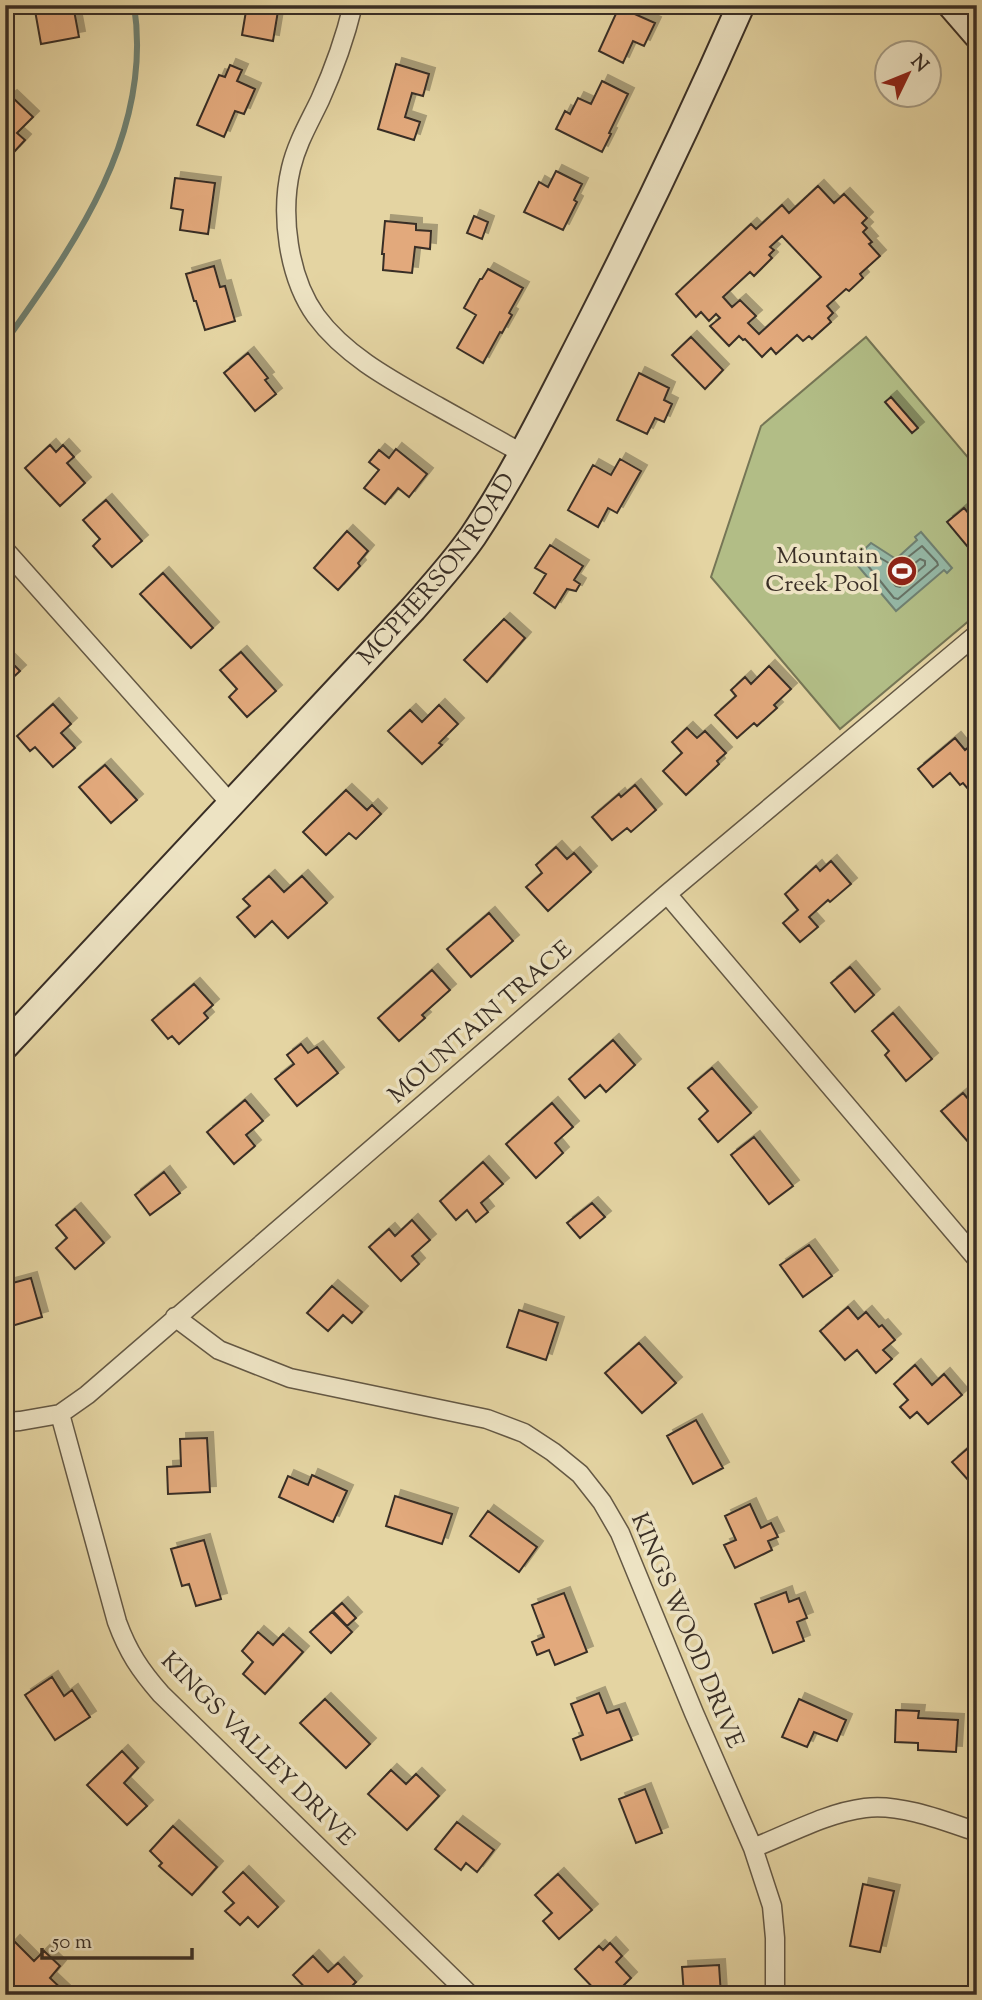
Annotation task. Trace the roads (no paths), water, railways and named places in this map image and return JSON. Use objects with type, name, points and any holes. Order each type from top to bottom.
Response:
[{"type":"street","points":[[353,5],[344,40],[298,144],[290,171],[288,239],[303,294],[315,315],[358,357],[404,387],[522,453]]},
{"type":"street","name":"MCPHERSON ROAD","points":[[5,1046],[444,573],[472,537],[522,453],[644,216],[741,5]]},
{"type":"street","points":[[951,5],[977,36]]},
{"type":"street","points":[[5,550],[232,804]]},
{"type":"street","name":"MOUNTAIN TRACE","points":[[5,1422],[20,1422],[60,1414],[87,1395],[667,894],[977,634]]},
{"type":"street","points":[[667,894],[977,1259]]},
{"type":"street","name":"KINGS WOOD DRIVE","points":[[175,1317],[219,1350],[290,1378],[487,1419],[524,1433],[580,1474],[602,1502],[620,1534],[752,1848],[772,1906],[775,1995]]},
{"type":"street","name":"KINGS VALLEY DRIVE","points":[[60,1414],[117,1622],[140,1670],[470,1995]]},
{"type":"street","points":[[752,1848],[838,1814],[868,1807],[901,1810],[977,1832]]},
{"type":"water","name":"Mountain Creek Pool","points":[[921,532],[952,568],[947,573],[944,570],[896,611],[853,560],[871,543],[896,559],[917,540],[915,537]]},
{"type":"waterway","points":[[5,342],[82,226],[103,185],[120,142],[132,98],[137,52],[134,5]]},
{"type":"place","name":"Mountain Creek Pool","points":[[902,571]]}]
